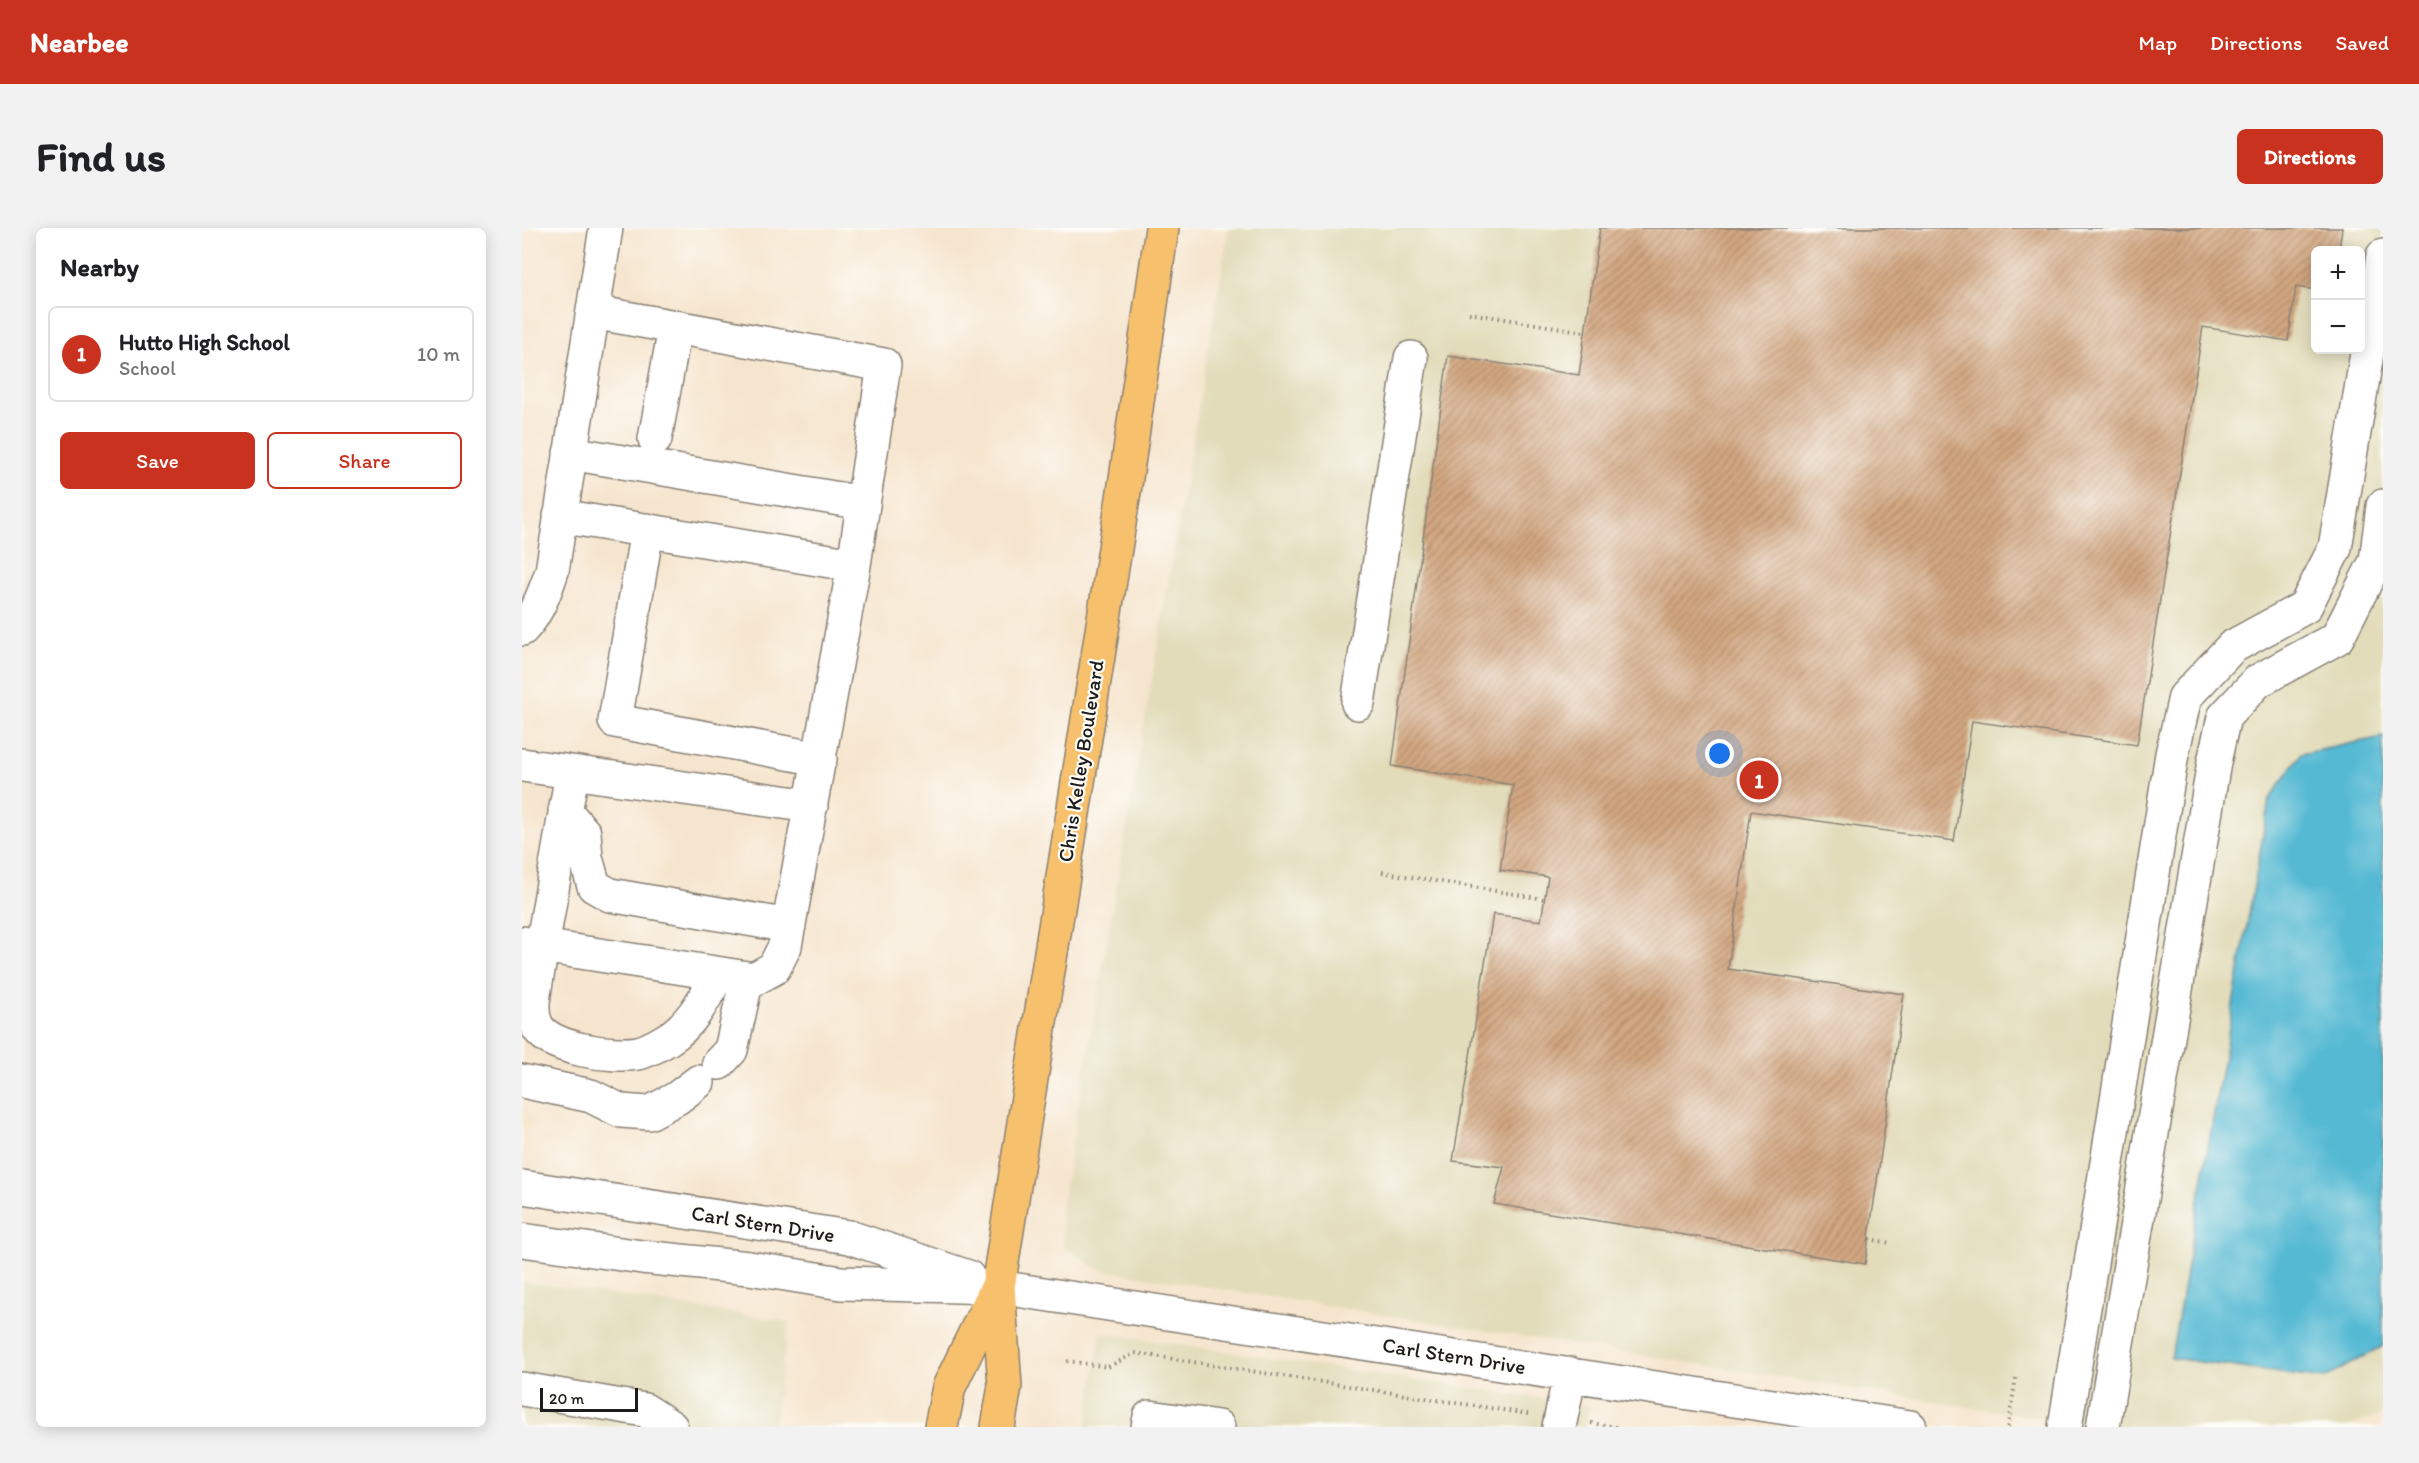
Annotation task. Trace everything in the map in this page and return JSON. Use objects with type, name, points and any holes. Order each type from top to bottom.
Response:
[{"type":"main road","name":"Chris Kelley Boulevard","points":[[998,1427],[1005,1386],[998,1287],[1124,492],[1162,230]]},
{"type":"main road","name":"Chris Kelley Boulevard","points":[[941,1427],[949,1387],[998,1287]]},
{"type":"street","points":[[522,629],[529,622],[544,594],[552,571],[606,228]]},
{"type":"street","points":[[2065,1427],[2172,754],[2185,697],[2232,647],[2305,607],[2335,548],[2383,256]]},
{"type":"street","points":[[533,945],[754,979],[774,968],[785,946],[811,806],[808,756],[854,565],[884,366],[592,312]]},
{"type":"street","points":[[655,439],[675,328]]},
{"type":"street","points":[[1358,703],[1412,358]]},
{"type":"street","points":[[2365,375],[2383,418]]},
{"type":"street","points":[[570,453],[863,503]]},
{"type":"street","points":[[2103,1427],[2214,762],[2224,717],[2258,681],[2337,638],[2376,561],[2383,506]]},
{"type":"street","points":[[560,516],[645,541],[854,565]]},
{"type":"street","points":[[645,541],[615,721],[808,756]]},
{"type":"street","points":[[522,765],[811,806]]},
{"type":"street","points":[[572,773],[533,945],[532,1008],[536,1026],[550,1039],[576,1048],[616,1054],[641,1052],[669,1038],[732,976]]},
{"type":"street","points":[[565,811],[584,833],[586,858],[594,886],[610,895],[789,926]]},
{"type":"street","points":[[522,1081],[591,1095],[621,1111],[650,1113],[677,1098],[709,1072],[731,1050],[732,976]]},
{"type":"street","name":"Carl Stern Drive","points":[[522,1187],[849,1237],[998,1287]]},
{"type":"street","name":"Carl Stern Drive","points":[[522,1240],[642,1257],[749,1268],[841,1283],[998,1287],[1570,1374],[1777,1416],[1910,1427]]},
{"type":"street","points":[[1560,1423],[1570,1374]]},
{"type":"street","points":[[522,1389],[645,1410],[671,1427]]},
{"type":"street","points":[[1148,1427],[1150,1417],[1218,1427]]},
{"type":"path","points":[[1469,313],[1585,332]]},
{"type":"path","points":[[1382,872],[1544,899]]},
{"type":"path","points":[[1869,1239],[1890,1243]]},
{"type":"path","points":[[1067,1361],[1108,1366],[1135,1353],[1560,1423],[1617,1427]]},
{"type":"path","points":[[2008,1427],[2016,1377]]},
{"type":"shaded area","points":[[1229,228],[2383,228],[2383,1414],[2347,1427],[2097,1427],[1100,1270],[1064,1247],[1061,1210]]},
{"type":"shaded area","points":[[522,1281],[789,1322],[773,1427],[522,1427]]},
{"type":"shaded area","points":[[1101,1333],[1590,1406],[1586,1427],[1086,1427]]},
{"type":"water","points":[[2383,737],[2383,1346],[2323,1379],[2171,1358],[2269,800],[2301,754]]},
{"type":"building","points":[[1600,228],[2342,228],[2340,246],[2311,246],[2311,289],[2296,287],[2288,341],[2203,327],[2137,745],[1972,721],[1954,841],[1751,811],[1728,969],[1904,994],[1865,1264],[1494,1204],[1504,1167],[1453,1161],[1493,914],[1541,921],[1548,877],[1500,870],[1513,785],[1392,766],[1448,356],[1579,375]]},
{"type":"place","name":"Hutto High School","points":[[1759,780]]}]
